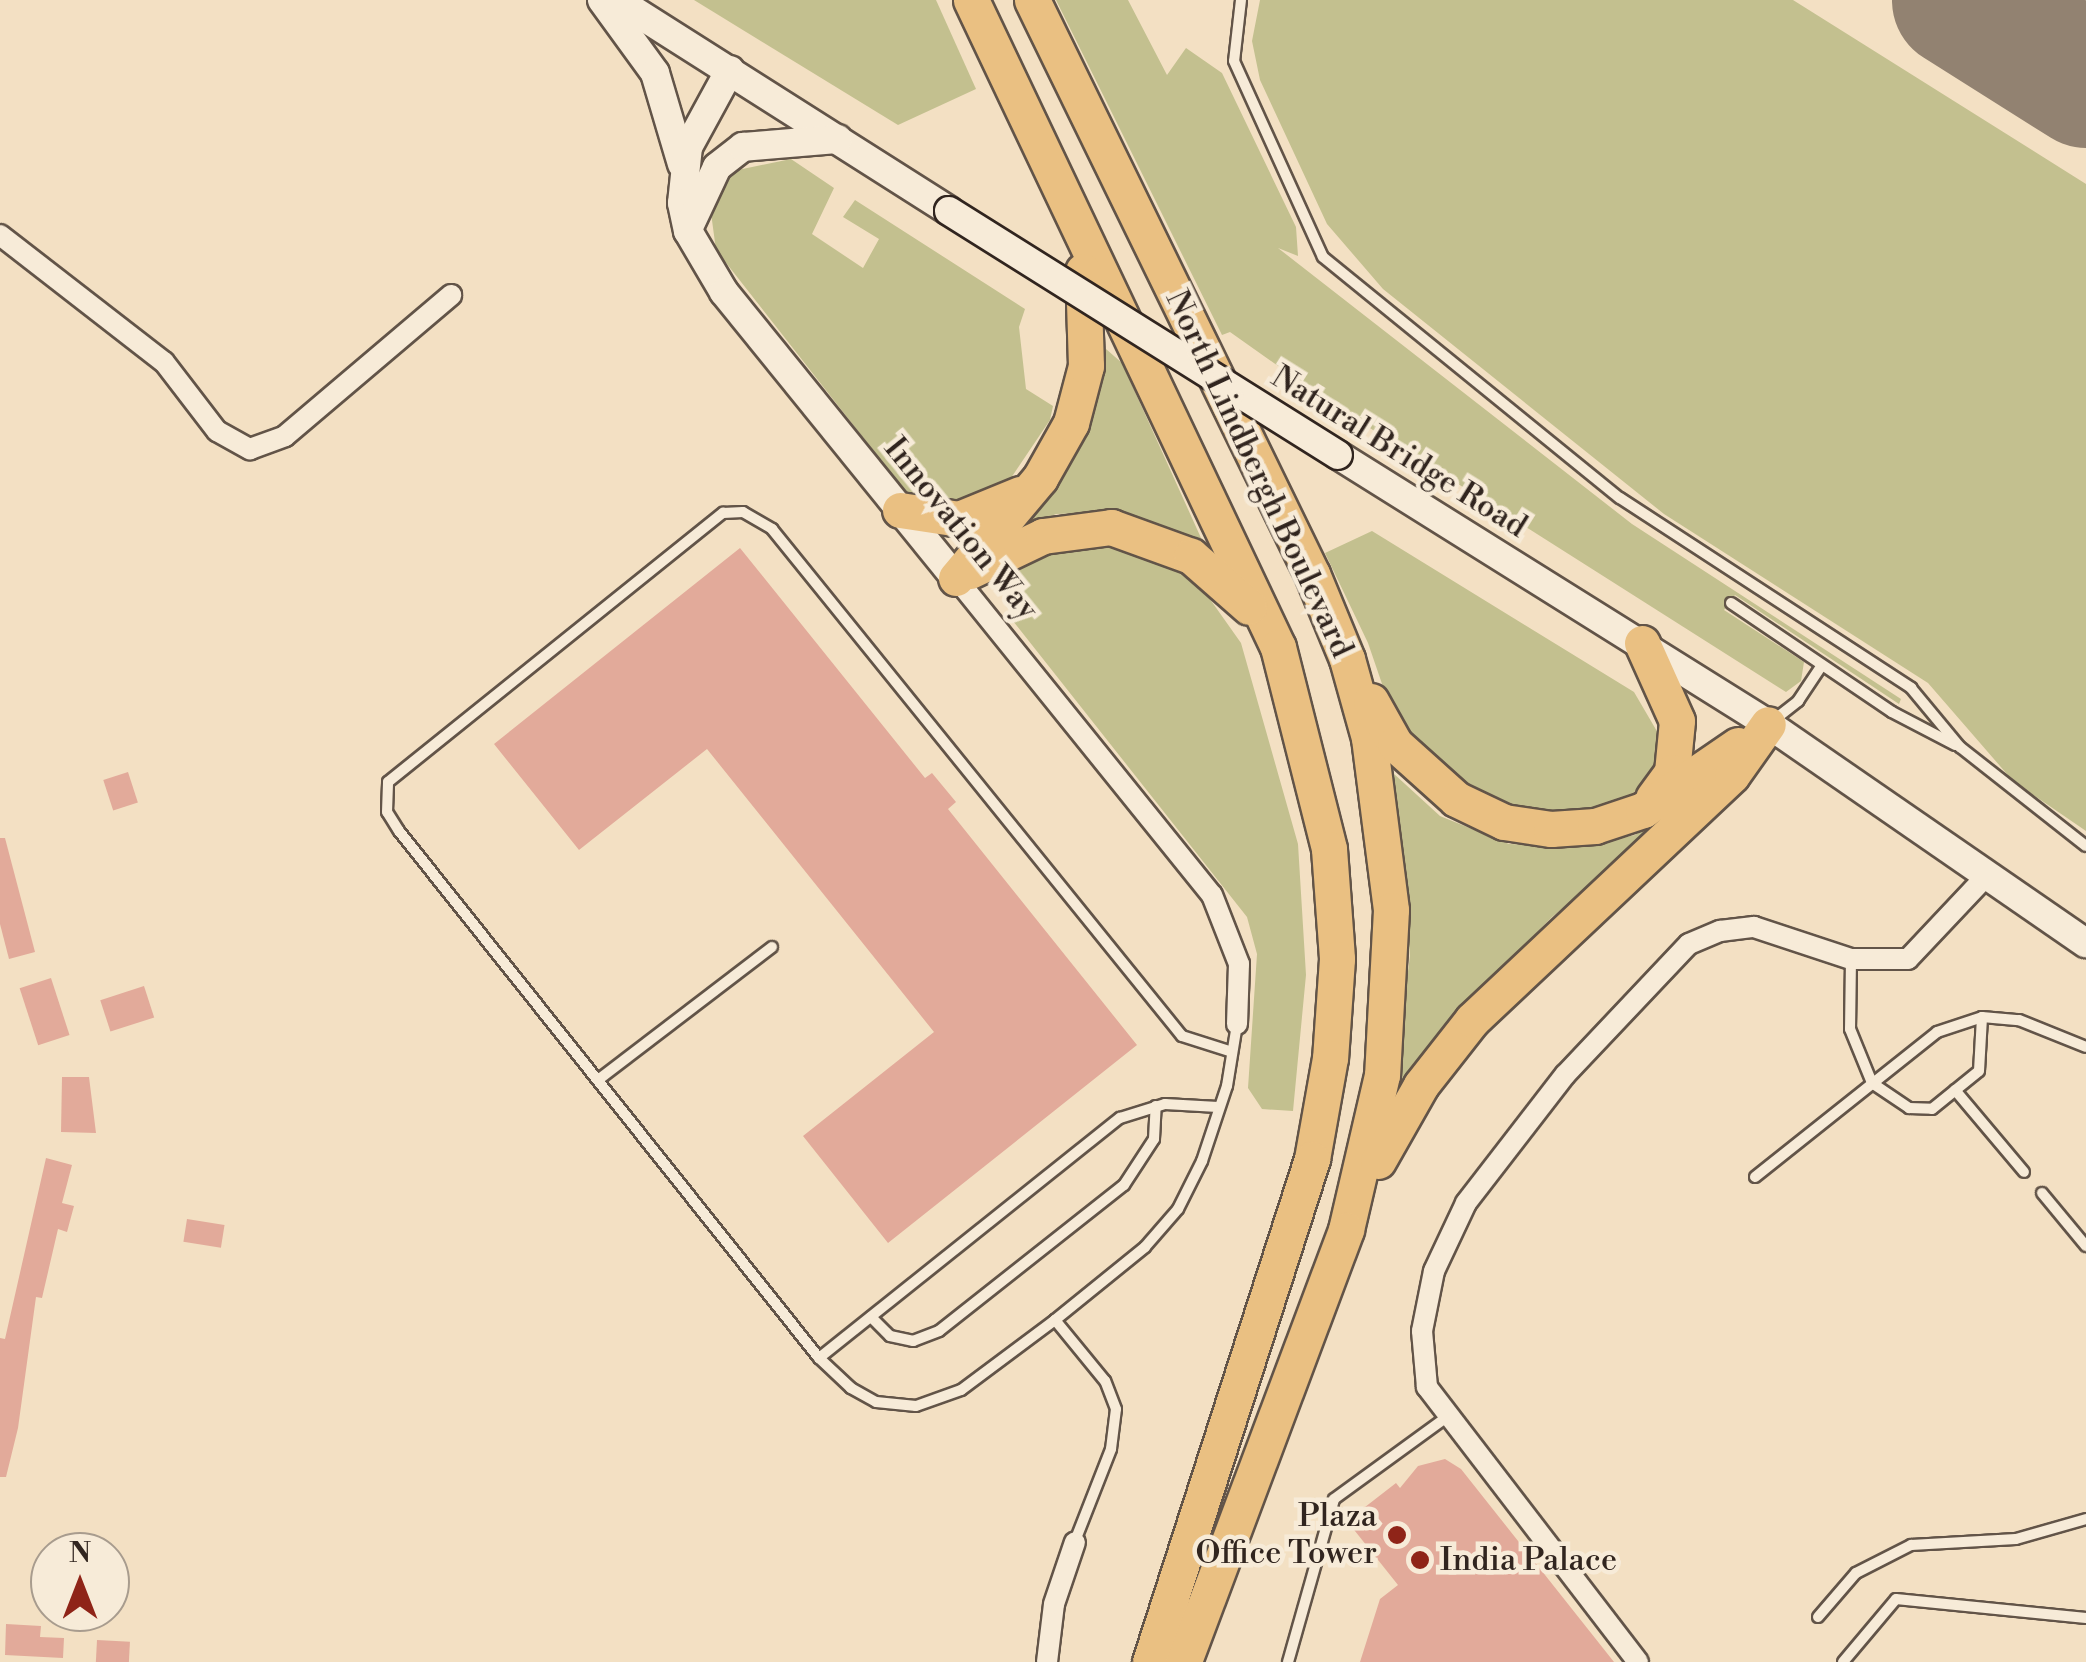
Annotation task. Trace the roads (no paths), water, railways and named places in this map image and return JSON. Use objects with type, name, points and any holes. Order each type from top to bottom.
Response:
[{"type":"highway","name":"North Lindbergh Boulevard","points":[[970,0],[1278,647],[1329,850],[1337,959],[1330,1058],[1293,1224],[1150,1662]]},
{"type":"highway","name":"North Lindbergh Boulevard","points":[[1032,0],[1346,659],[1369,738],[1381,822],[1391,988],[1382,1075],[1346,1230],[1184,1662]]},
{"type":"highway","points":[[956,578],[1040,478],[1071,424],[1086,366],[1089,319],[1072,214]]},
{"type":"highway","points":[[900,510],[959,519],[980,514],[1040,478]]},
{"type":"highway","points":[[956,578],[1043,536],[1111,528],[1151,537],[1221,577],[1278,647]]},
{"type":"highway","points":[[1642,643],[1677,722],[1672,772],[1643,810]]},
{"type":"highway","points":[[1346,659],[1395,744],[1456,800],[1504,822],[1551,829],[1596,826],[1643,810],[1768,724]]},
{"type":"highway","points":[[1346,1230],[1386,1142],[1472,1020],[1732,775],[1768,724]]},
{"type":"main road","points":[[602,0],[668,98],[683,170]]},
{"type":"main road","name":"Natural Bridge Road","points":[[617,0],[1338,456],[1642,643],[1768,724],[2086,943]]},
{"type":"main road","name":"Innovation Way","points":[[730,70],[688,147],[683,170],[688,231],[724,292],[956,578]]},
{"type":"main road","points":[[688,231],[718,166],[743,148],[840,139]]},
{"type":"street","points":[[0,235],[164,362],[217,431],[250,448],[285,436],[450,294]]},
{"type":"street","name":"Innovation Way","points":[[956,578],[1212,895],[1239,964],[1236,1024]]},
{"type":"street","points":[[1638,1662],[1427,1387],[1422,1349],[1434,1272],[1466,1203],[1565,1076],[1689,944],[1720,931],[1754,927],[1851,959],[1908,960],[1988,874]]},
{"type":"street","points":[[1047,1662],[1054,1604],[1075,1542]]},
{"type":"lane","points":[[1241,0],[1234,61],[1324,257],[1620,498],[1912,688],[1960,747]]},
{"type":"lane","points":[[1232,1052],[1182,1036],[772,530],[743,512],[723,513],[388,782],[387,812],[399,831],[819,1358],[876,1402],[916,1406],[961,1390],[1145,1247],[1178,1208],[1218,1108],[1232,1052],[1236,1024]]},
{"type":"lane","points":[[1731,603],[1822,665],[1960,747],[2086,846]]},
{"type":"lane","points":[[1768,724],[1798,701],[1822,665]]},
{"type":"lane","points":[[598,1080],[772,947]]},
{"type":"lane","points":[[1851,959],[1850,1029],[1872,1083],[1908,1108],[1932,1109],[1979,1072],[1982,1016]]},
{"type":"lane","points":[[1755,1177],[1937,1032],[1982,1016],[2035,1023],[2086,1047]]},
{"type":"lane","points":[[1956,1090],[2024,1172]]},
{"type":"lane","points":[[819,1358],[1120,1118],[1156,1106],[1218,1108]]},
{"type":"lane","points":[[870,1317],[890,1336],[913,1341],[940,1331],[1124,1185],[1154,1139],[1156,1106]]},
{"type":"lane","points":[[2042,1194],[2086,1246]]},
{"type":"lane","points":[[1055,1320],[1104,1382],[1116,1409],[1111,1448],[1075,1542]]},
{"type":"lane","points":[[1288,1662],[1334,1499],[1448,1417]]},
{"type":"lane","points":[[1818,1617],[1856,1574],[1912,1545],[2016,1540],[2086,1519]]},
{"type":"lane","points":[[1844,1662],[1896,1598],[2086,1618]]},
{"type":"place","name":"Plaza Office Tower","points":[[1397,1535]]},
{"type":"place","name":"India Palace","points":[[1420,1560]]}]
